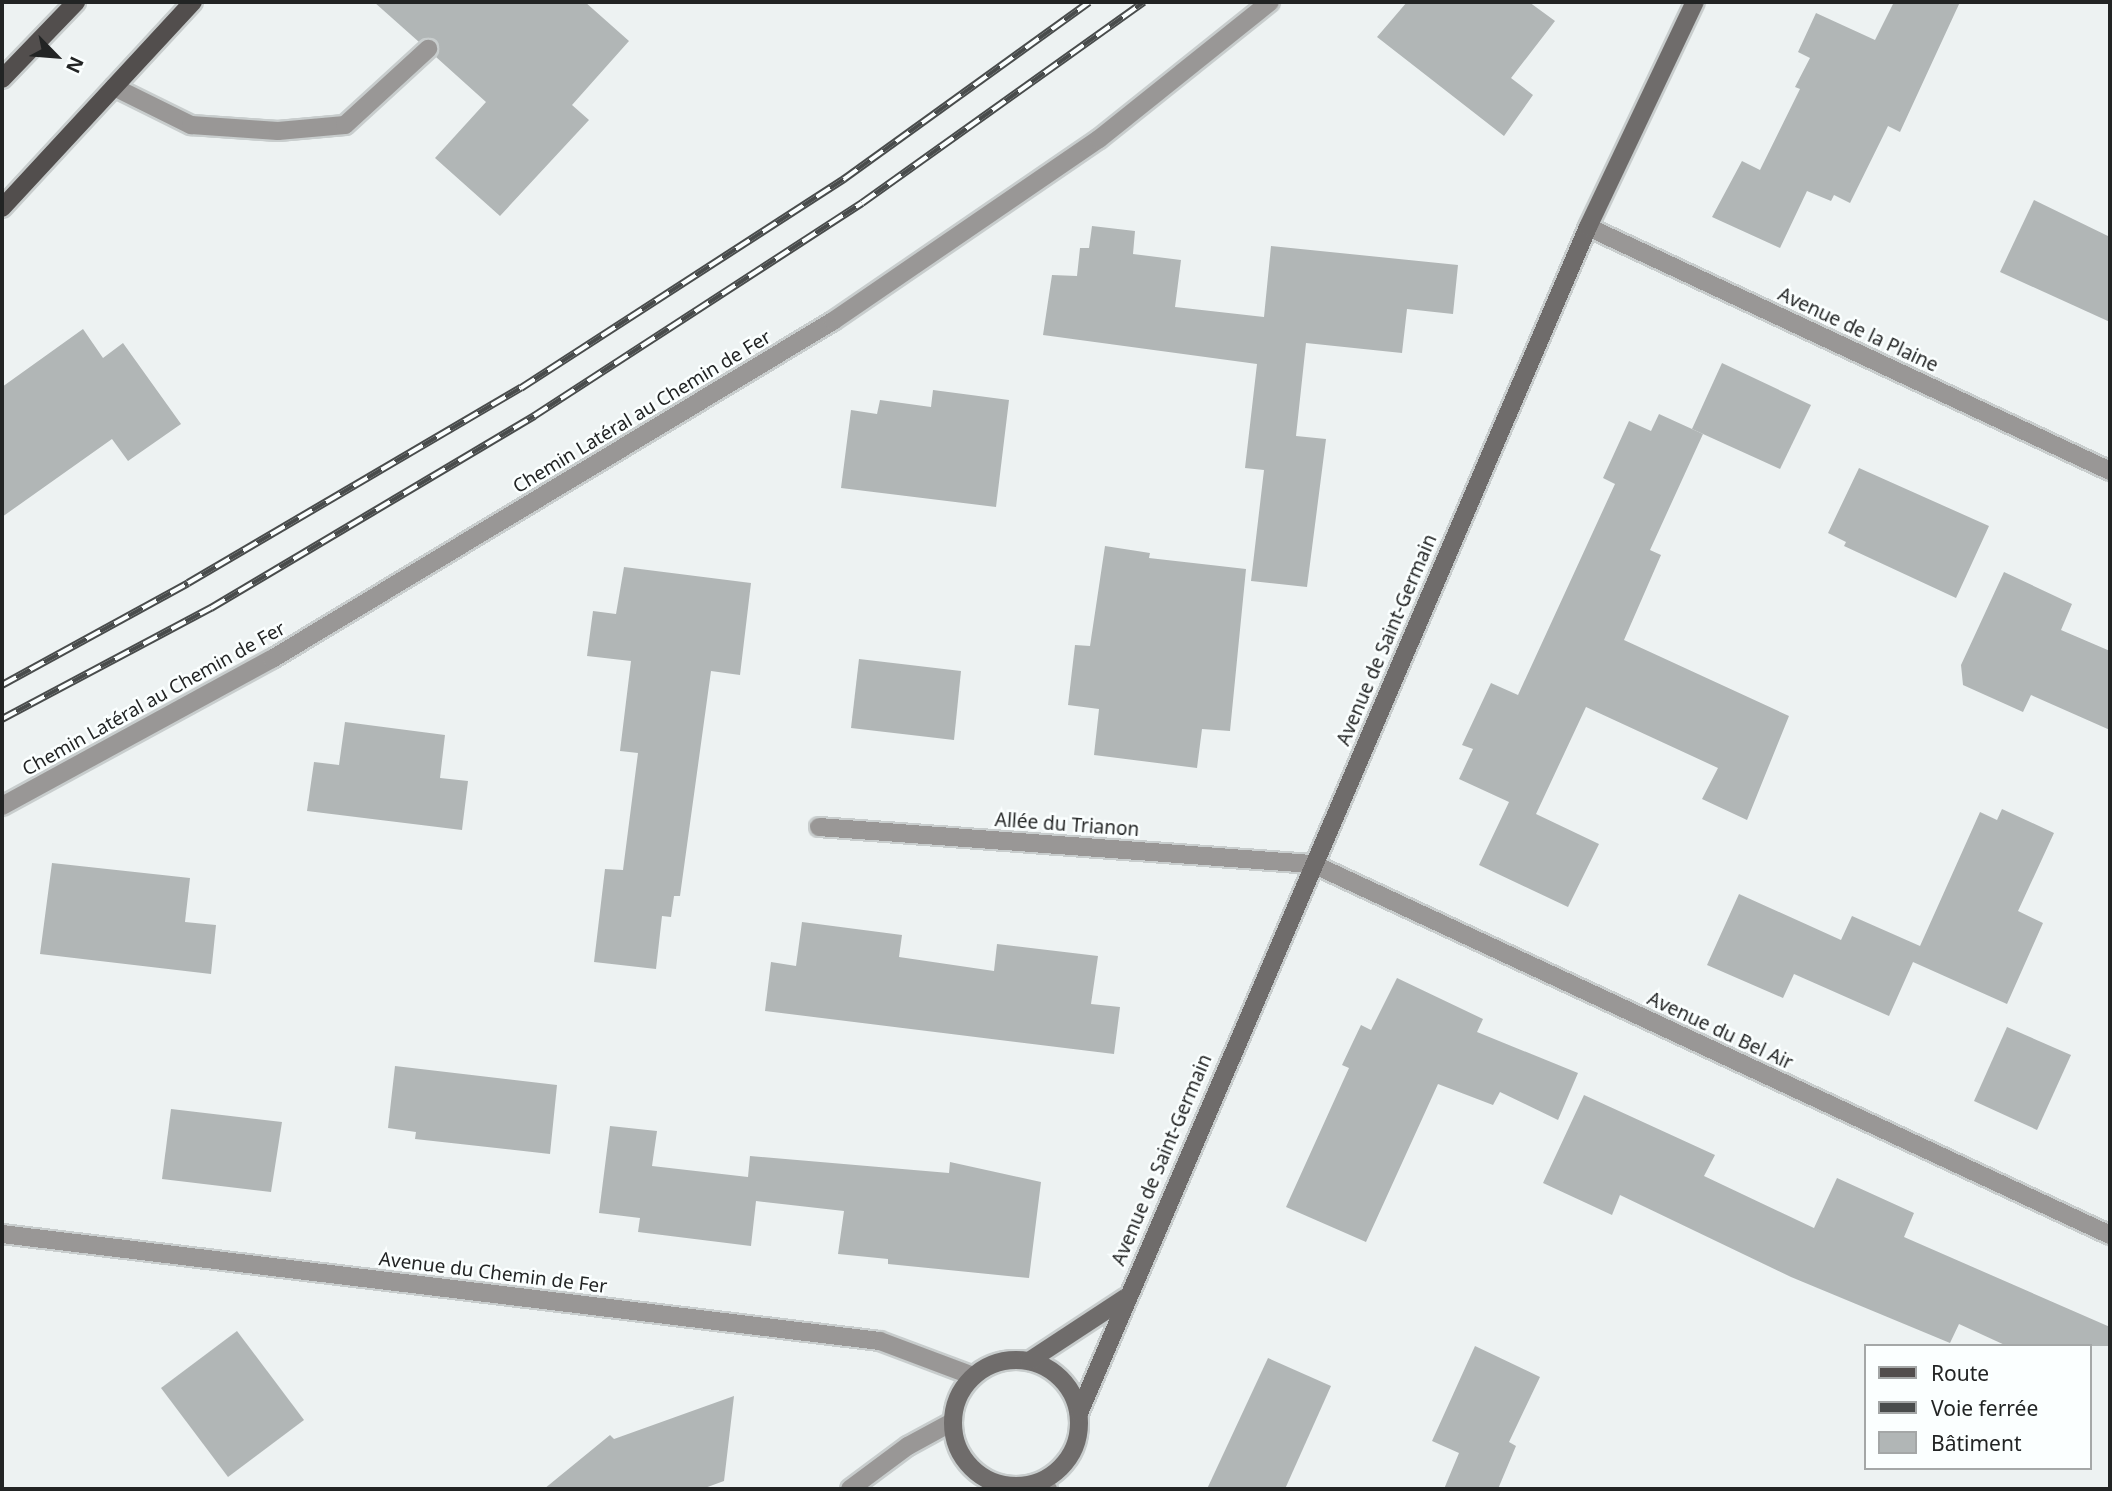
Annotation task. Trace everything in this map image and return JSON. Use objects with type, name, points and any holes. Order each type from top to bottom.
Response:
[{"type":"main road","points":[[2,79],[76,2]]},
{"type":"main road","points":[[2,208],[193,2]]},
{"type":"street","name":"Chemin Latéral au Chemin de Fer","points":[[2,806],[272,659],[834,321],[1099,139],[1270,2]]},
{"type":"street","name":"Avenue de Saint-Germain","points":[[1079,1413],[1125,1297],[1588,227],[1695,2]]},
{"type":"street","points":[[114,87],[191,125],[278,131],[345,125],[428,50]]},
{"type":"street","name":"Avenue de la Plaine","points":[[1588,227],[2110,471]]},
{"type":"street","name":"Allée du Trianon","points":[[819,827],[1313,864]]},
{"type":"street","name":"Avenue du Bel Air","points":[[1313,864],[2110,1235]]},
{"type":"street","name":"Avenue du Chemin de Fer","points":[[2,1234],[880,1342],[973,1376]]},
{"type":"street","name":"Avenue de Saint-Germain","points":[[1029,1361],[1125,1297]]},
{"type":"street","points":[[1008,1360],[1029,1361],[1062,1379],[1079,1413],[1072,1454],[1037,1486],[1002,1485],[976,1473],[963,1459],[953,1422],[955,1405],[973,1376],[1008,1360]]},
{"type":"street","points":[[850,1489],[908,1446],[953,1422]]},
{"type":"building","points":[[374,2],[585,2],[629,41],[572,105],[589,120],[500,216],[435,158],[486,102],[436,57],[436,41],[426,38],[419,42]]},
{"type":"building","points":[[1407,2],[1529,2],[1555,21],[1511,78],[1533,95],[1504,136],[1377,37]]},
{"type":"building","points":[[1894,2],[1960,2],[1900,132],[1888,126],[1850,203],[1834,195],[1831,201],[1807,191],[1780,248],[1712,217],[1742,161],[1760,170],[1800,89],[1795,87],[1810,58],[1798,52],[1816,13],[1875,40]]},
{"type":"building","points":[[2034,200],[2110,237],[2110,322],[2000,272]]},
{"type":"building","points":[[1092,226],[1135,231],[1133,254],[1181,260],[1175,307],[1264,317],[1271,246],[1458,265],[1453,314],[1407,309],[1402,353],[1306,343],[1296,436],[1326,439],[1307,587],[1251,581],[1264,470],[1245,468],[1257,364],[1043,335],[1052,275],[1077,276],[1080,248],[1089,248]]},
{"type":"building","points":[[83,329],[103,358],[123,343],[181,424],[128,461],[112,439],[2,517],[2,387]]},
{"type":"building","points":[[1722,363],[1811,405],[1780,469],[1692,429]]},
{"type":"building","points":[[933,390],[1009,400],[996,507],[841,488],[851,410],[877,414],[880,400],[931,407]]},
{"type":"building","points":[[1659,414],[1703,434],[1650,550],[1661,555],[1624,640],[1789,716],[1747,820],[1702,799],[1718,768],[1586,707],[1536,814],[1599,844],[1568,907],[1479,865],[1509,802],[1459,779],[1473,749],[1462,745],[1491,683],[1518,695],[1615,484],[1603,478],[1629,421],[1651,431]]},
{"type":"building","points":[[1859,468],[1989,526],[1956,598],[1844,546],[1846,542],[1828,533]]},
{"type":"building","points":[[1105,546],[1150,553],[1149,558],[1246,569],[1230,731],[1202,729],[1197,768],[1094,755],[1099,709],[1068,705],[1075,645],[1090,646]]},
{"type":"building","points":[[624,567],[751,583],[740,675],[711,671],[680,896],[674,896],[671,917],[662,916],[656,969],[594,962],[605,869],[623,870],[638,753],[620,751],[631,661],[587,656],[593,611],[616,614]]},
{"type":"building","points":[[2004,572],[2072,604],[2061,630],[2110,651],[2110,730],[2031,695],[2023,712],[1963,685],[1961,665]]},
{"type":"building","points":[[859,659],[961,671],[954,740],[851,728]]},
{"type":"building","points":[[345,722],[445,735],[440,778],[468,781],[462,830],[307,811],[314,762],[339,765]]},
{"type":"building","points":[[2002,809],[2054,833],[2018,911],[2043,923],[2007,1004],[1913,962],[1889,1016],[1794,974],[1783,998],[1707,965],[1739,894],[1841,940],[1852,916],[1920,946],[1980,812],[1997,820]]},
{"type":"building","points":[[52,863],[190,878],[185,922],[216,925],[211,974],[40,954]]},
{"type":"building","points":[[802,922],[902,935],[899,957],[994,971],[997,944],[1098,956],[1091,1004],[1120,1007],[1114,1054],[765,1011],[771,962],[796,966]]},
{"type":"building","points":[[1397,978],[1483,1019],[1477,1032],[1578,1073],[1558,1120],[1500,1092],[1493,1105],[1438,1084],[1366,1242],[1286,1207],[1349,1068],[1342,1065],[1361,1025],[1371,1030]]},
{"type":"building","points":[[2007,1027],[2071,1055],[2037,1130],[1974,1101]]},
{"type":"building","points":[[395,1066],[557,1085],[550,1154],[415,1139],[416,1132],[388,1128]]},
{"type":"building","points":[[1584,1095],[1715,1155],[1704,1176],[1814,1228],[1837,1178],[1914,1213],[1904,1237],[2110,1327],[2110,1346],[2003,1344],[1959,1324],[1950,1343],[1791,1277],[1620,1195],[1612,1215],[1543,1183]]},
{"type":"building","points":[[171,1109],[282,1122],[271,1192],[162,1179]]},
{"type":"building","points":[[610,1126],[657,1131],[652,1166],[748,1177],[750,1156],[949,1173],[950,1162],[1041,1182],[1029,1278],[888,1264],[888,1259],[838,1254],[844,1211],[756,1201],[751,1246],[638,1232],[640,1218],[599,1213]]},
{"type":"building","points":[[237,1331],[304,1420],[228,1477],[161,1388]]},
{"type":"building","points":[[1475,1346],[1540,1377],[1509,1442],[1516,1446],[1498,1489],[1444,1489],[1459,1453],[1432,1441]]},
{"type":"building","points":[[1268,1358],[1331,1386],[1285,1489],[1207,1489]]},
{"type":"building","points":[[734,1396],[724,1481],[702,1489],[544,1489],[610,1435],[614,1439]]},
{"type":"railway","points":[[2,685],[188,583],[521,388],[844,179],[1089,2]]},
{"type":"railway","points":[[2,719],[211,608],[534,416],[862,203],[1144,2]]}]
